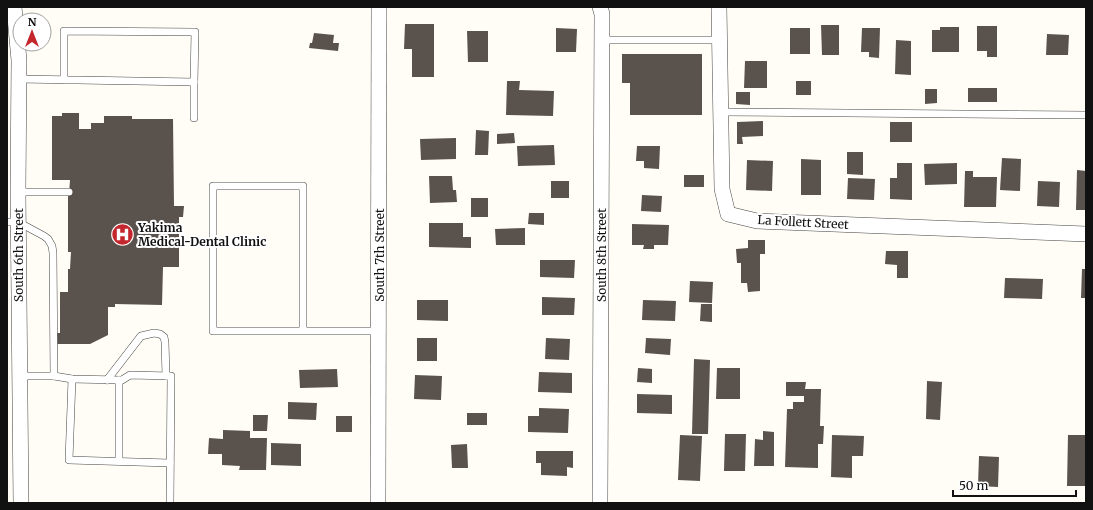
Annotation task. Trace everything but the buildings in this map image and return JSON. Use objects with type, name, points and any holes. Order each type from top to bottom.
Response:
[{"type":"street","name":"South 6th Street","points":[[14,7],[19,60],[18,192],[13,222],[19,376],[20,503]]},
{"type":"street","name":"South 7th Street","points":[[378,503],[379,7]]},
{"type":"street","name":"South 8th Street","points":[[600,7],[602,14],[600,503]]},
{"type":"street","name":"La Follett Street","points":[[719,7],[722,189],[728,214],[756,221],[1086,234]]},
{"type":"lane","points":[[64,80],[64,31],[195,32],[194,118]]},
{"type":"lane","points":[[602,40],[720,40]]},
{"type":"lane","points":[[19,79],[194,82]]},
{"type":"lane","points":[[721,112],[1086,115]]},
{"type":"lane","points":[[303,331],[303,186],[213,186],[213,331],[303,331],[378,331]]},
{"type":"lane","points":[[18,192],[69,192]]},
{"type":"lane","points":[[13,222],[44,236],[48,239],[52,246],[54,376]]},
{"type":"lane","points":[[107,380],[142,336],[154,333],[160,334],[164,337],[166,342],[166,376]]},
{"type":"lane","points":[[19,376],[54,376],[72,379],[107,380],[122,380],[130,375],[172,376],[170,503]]},
{"type":"lane","points":[[72,379],[69,460],[170,463]]},
{"type":"lane","points":[[119,380],[119,461]]},
{"type":"place","name":"Yakima Medical-Dental Clinic","points":[[123,234]]}]
